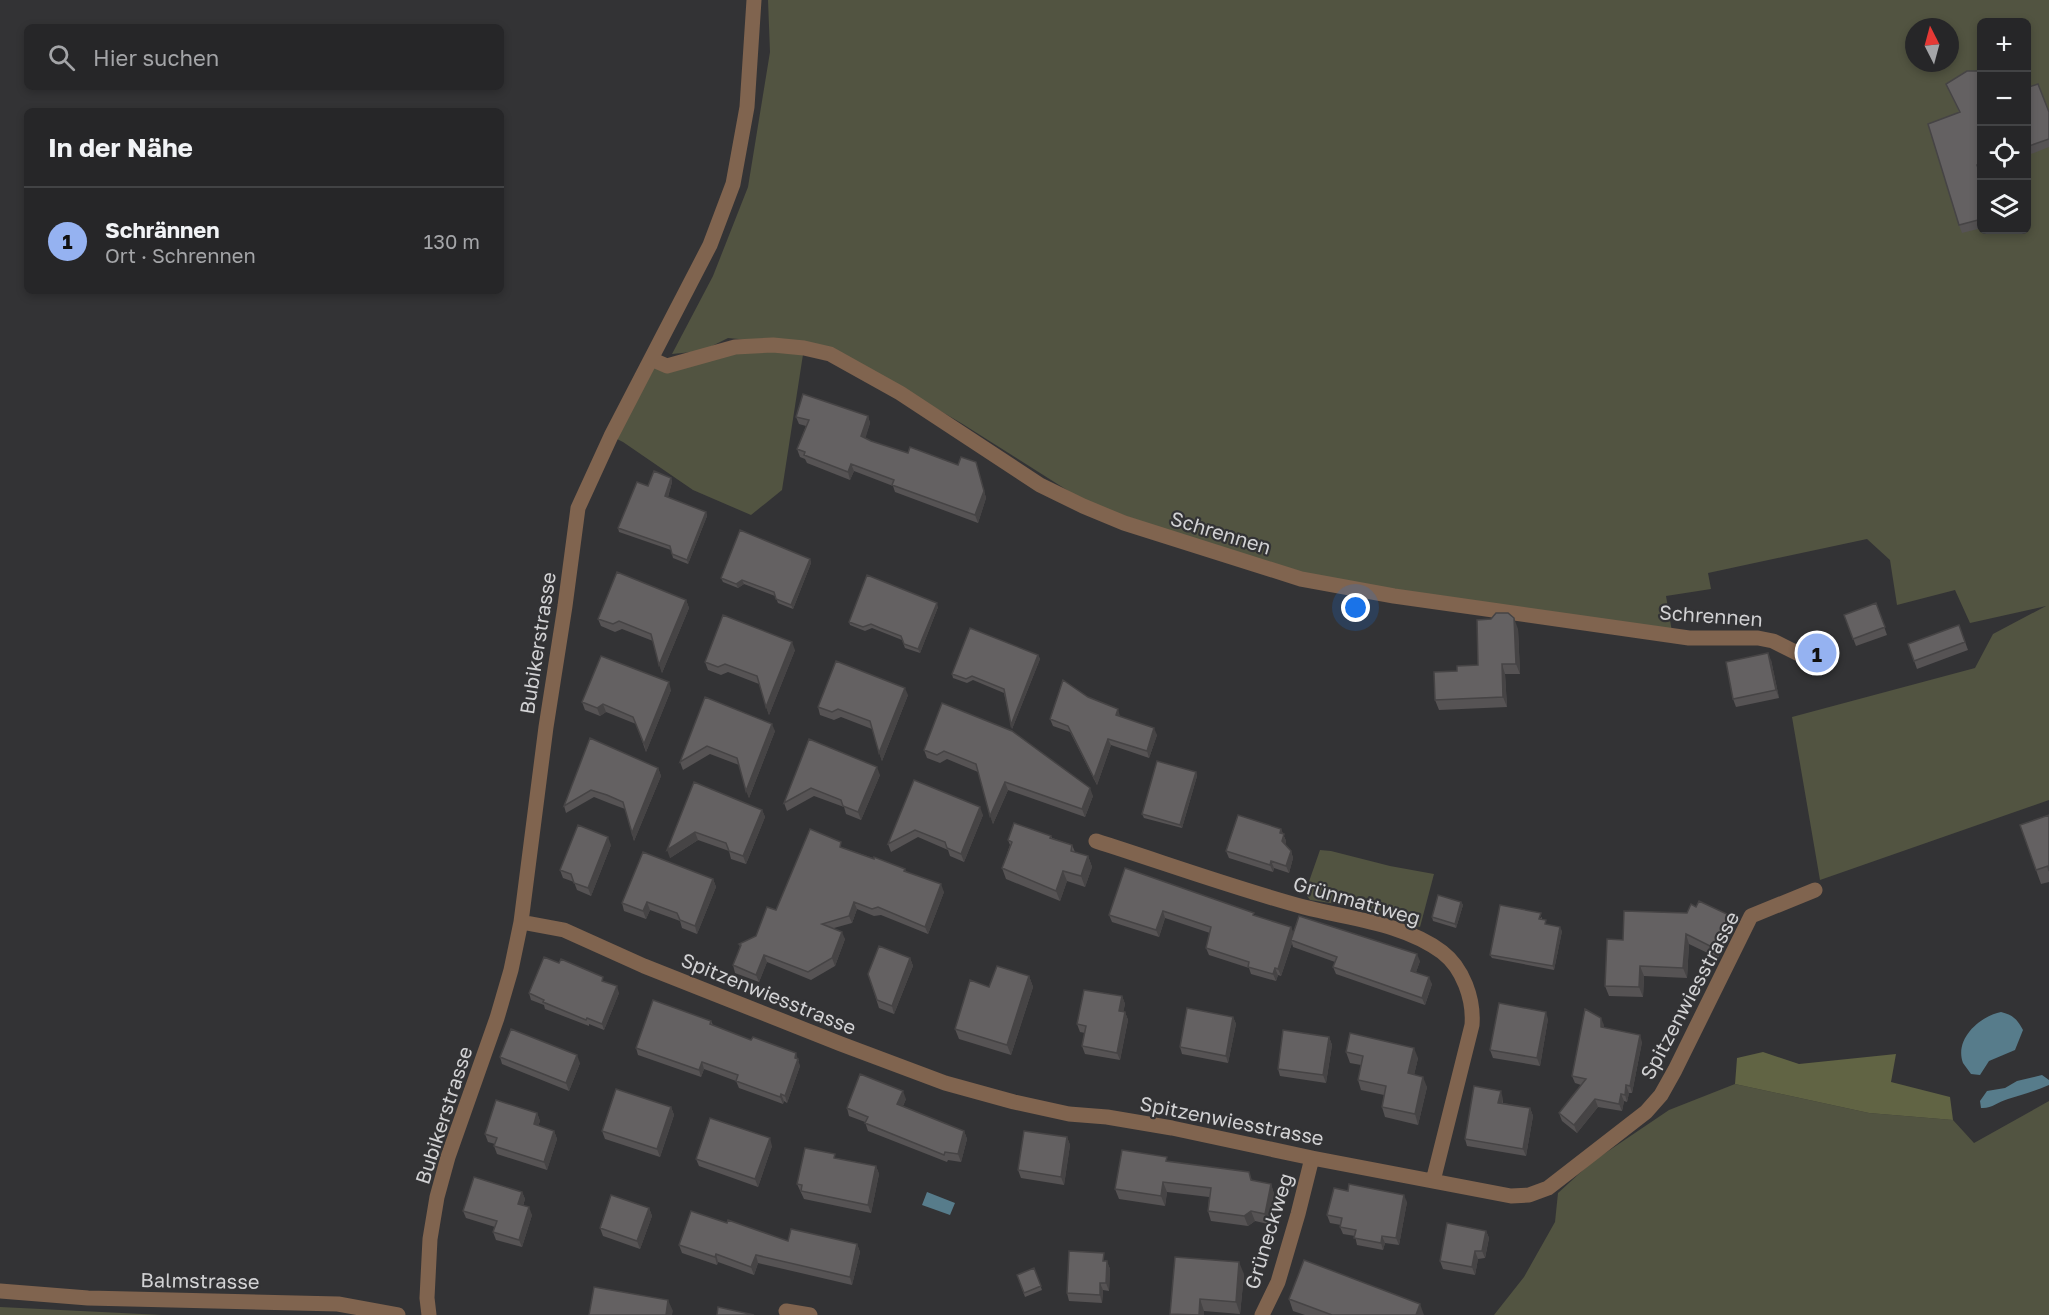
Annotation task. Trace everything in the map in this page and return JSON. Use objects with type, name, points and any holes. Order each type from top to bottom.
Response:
[{"type":"street","name":"Bubikerstrasse","points":[[429,1315],[427,1298],[430,1239],[437,1197],[448,1157],[497,1018],[511,970],[521,921],[578,508],[612,436],[710,245],[733,184],[747,107],[754,0]]},
{"type":"street","name":"Schrennen","points":[[651,359],[667,366],[735,347],[773,345],[804,348],[830,354],[900,393],[1040,485],[1083,506],[1134,527],[1301,579],[1406,598],[1689,638],[1758,638],[1773,641],[1808,658],[1820,660]]},
{"type":"street","name":"Grünmattweg","points":[[1096,841],[1305,907],[1365,920],[1420,938],[1443,952],[1453,962],[1467,989],[1472,1025],[1434,1181]]},
{"type":"street","name":"Spitzenwiesstrasse","points":[[521,921],[564,930],[644,966],[945,1083],[1063,1113],[1107,1117],[1172,1128],[1312,1158],[1511,1196],[1528,1195],[1548,1188],[1646,1112],[1661,1095],[1751,916],[1815,890]]},
{"type":"street","name":"Grüneckweg","points":[[1262,1315],[1278,1282],[1312,1158]]},
{"type":"street","name":"Balmstrasse","points":[[0,1291],[88,1298],[338,1304],[398,1315]]},
{"type":"street","points":[[786,1311],[810,1315]]},
{"type":"green space","points":[[768,0],[2049,0],[2049,800],[1820,880],[1792,717],[1975,668],[1993,634],[2046,606],[1970,623],[1955,590],[1897,605],[1890,560],[1867,539],[1708,573],[1711,589],[1666,596],[1672,632],[1304,575],[1089,504],[961,423],[833,348],[728,338],[702,351],[672,354],[713,276],[748,187],[770,52]]},
{"type":"green space","points":[[735,347],[804,348],[782,490],[751,515],[693,490],[611,436],[651,359],[667,366]]},
{"type":"green space","points":[[1320,850],[1434,874],[1420,927],[1357,907],[1310,900],[1305,893]]},
{"type":"green space","points":[[1763,1052],[1799,1064],[1896,1054],[1891,1082],[1950,1097],[1953,1120],[1869,1113],[1735,1084],[1737,1058]]},
{"type":"green space","points":[[1735,1084],[1869,1113],[1953,1120],[1974,1143],[2049,1101],[2049,1315],[1494,1315],[1524,1277],[1555,1222],[1558,1193],[1592,1162],[1669,1110]]},
{"type":"green space","points":[[0,1307],[162,1315],[0,1315]]},
{"type":"water","points":[[2001,1012],[2014,1018],[2023,1030],[2015,1050],[1989,1061],[1980,1075],[1971,1074],[1963,1063],[1962,1045],[1977,1024]]},
{"type":"water","points":[[2042,1075],[2049,1080],[2049,1085],[1981,1108],[1980,1101],[1987,1091],[2005,1088],[2017,1081]]},
{"type":"water","points":[[927,1192],[955,1203],[950,1215],[922,1205]]},
{"type":"building","points":[[1967,71],[1977,71],[1977,220],[1959,225],[1928,124],[1960,112],[1946,84]]},
{"type":"building","points":[[2038,84],[2049,112],[2049,139],[2031,145],[2031,126],[2031,86]]},
{"type":"building","points":[[803,394],[868,416],[861,436],[871,441],[908,453],[910,447],[958,465],[961,457],[976,462],[984,491],[975,515],[892,485],[894,480],[851,464],[848,472],[804,455],[805,452],[797,449],[809,420],[796,417]]},
{"type":"building","points":[[654,471],[671,478],[665,496],[706,512],[687,560],[672,554],[670,546],[618,528],[637,482],[648,486]]},
{"type":"building","points":[[740,530],[810,559],[791,605],[776,599],[774,592],[742,580],[736,584],[721,578]]},
{"type":"building","points":[[617,572],[686,600],[659,665],[651,634],[619,621],[613,624],[598,619]]},
{"type":"building","points":[[867,575],[937,603],[918,649],[904,644],[901,636],[871,624],[863,627],[849,622]]},
{"type":"building","points":[[1876,603],[1885,627],[1853,639],[1844,615]]},
{"type":"building","points":[[1496,613],[1508,613],[1514,618],[1516,664],[1502,664],[1503,697],[1435,700],[1434,672],[1457,671],[1457,666],[1478,665],[1477,620],[1491,619]]},
{"type":"building","points":[[723,615],[792,642],[766,707],[757,676],[725,664],[718,667],[705,662]]},
{"type":"building","points":[[1959,625],[1965,642],[1914,661],[1908,644]]},
{"type":"building","points":[[970,628],[1038,655],[1011,725],[1004,689],[972,676],[966,679],[952,674]]},
{"type":"building","points":[[1768,653],[1776,690],[1733,699],[1726,662]]},
{"type":"building","points":[[601,656],[669,682],[644,744],[633,717],[603,704],[597,708],[582,702]]},
{"type":"building","points":[[836,661],[905,688],[879,753],[870,721],[838,709],[832,712],[818,707]]},
{"type":"building","points":[[1063,680],[1088,697],[1118,709],[1116,715],[1154,728],[1147,751],[1108,739],[1094,778],[1068,726],[1050,719]]},
{"type":"building","points":[[705,697],[772,724],[746,791],[737,758],[707,746],[680,762]]},
{"type":"building","points":[[942,703],[1012,731],[1090,788],[1082,809],[1005,782],[990,816],[976,764],[944,751],[937,755],[924,750]]},
{"type":"building","points":[[590,738],[658,768],[632,833],[623,802],[607,795],[591,790],[564,806]]},
{"type":"building","points":[[809,739],[877,767],[858,812],[843,806],[841,800],[811,788],[784,803]]},
{"type":"building","points":[[1157,761],[1196,772],[1180,825],[1142,814]]},
{"type":"building","points":[[914,780],[980,807],[961,854],[947,848],[945,842],[915,830],[888,844]]},
{"type":"building","points":[[694,782],[762,810],[743,856],[729,851],[726,843],[695,832],[667,850]]},
{"type":"building","points":[[1238,815],[1281,829],[1280,833],[1284,834],[1282,841],[1291,851],[1286,866],[1271,861],[1270,865],[1226,851]]},
{"type":"building","points":[[2049,815],[2049,871],[2048,866],[2036,870],[2020,825]]},
{"type":"building","points":[[1014,823],[1072,845],[1071,851],[1088,856],[1081,876],[1063,871],[1056,891],[1002,868],[1012,842],[1008,840]]},
{"type":"building","points":[[578,825],[608,837],[588,888],[574,883],[571,874],[560,870]]},
{"type":"building","points":[[810,829],[841,842],[840,847],[874,859],[874,857],[941,884],[925,927],[878,907],[872,909],[854,902],[849,916],[822,924],[842,932],[832,958],[808,972],[764,955],[756,975],[733,965],[741,945],[739,944],[756,936],[767,907],[776,910]]},
{"type":"building","points":[[643,852],[713,879],[695,926],[680,920],[677,913],[647,902],[643,911],[622,903]]},
{"type":"building","points":[[1125,868],[1291,927],[1278,969],[1275,968],[1273,974],[1248,967],[1249,962],[1206,948],[1211,927],[1163,911],[1156,930],[1109,915]]},
{"type":"building","points":[[1438,895],[1461,902],[1455,924],[1432,917]]},
{"type":"building","points":[[1699,901],[1729,915],[1714,948],[1686,934],[1683,968],[1640,966],[1639,987],[1605,986],[1607,939],[1623,940],[1624,911],[1687,913],[1691,904],[1696,907]]},
{"type":"building","points":[[1500,905],[1541,913],[1539,919],[1546,920],[1545,924],[1560,927],[1553,966],[1490,955]]},
{"type":"building","points":[[1299,916],[1417,954],[1411,971],[1429,977],[1422,998],[1333,967],[1337,957],[1291,940]]},
{"type":"building","points":[[879,946],[910,958],[892,1006],[877,1000],[868,974]]},
{"type":"building","points":[[544,957],[559,963],[561,959],[603,977],[602,981],[617,986],[602,1024],[587,1018],[586,1020],[543,1002],[544,1000],[529,993]]},
{"type":"building","points":[[997,966],[1029,976],[1007,1045],[955,1029],[970,980],[989,987]]},
{"type":"building","points":[[1084,990],[1122,996],[1119,1011],[1125,1012],[1117,1053],[1082,1046],[1086,1026],[1077,1024]]},
{"type":"building","points":[[653,1000],[711,1021],[710,1024],[751,1040],[753,1037],[796,1053],[795,1058],[798,1059],[785,1096],[781,1094],[780,1097],[736,1081],[738,1075],[702,1062],[699,1070],[636,1048]]},
{"type":"building","points":[[1499,1003],[1546,1012],[1537,1058],[1490,1050]]},
{"type":"building","points":[[1187,1008],[1233,1017],[1226,1056],[1180,1047]]},
{"type":"building","points":[[1585,1009],[1601,1018],[1601,1027],[1640,1035],[1630,1086],[1626,1085],[1625,1095],[1621,1094],[1619,1104],[1595,1099],[1574,1125],[1559,1113],[1586,1079],[1572,1076]]},
{"type":"building","points":[[511,1029],[577,1055],[566,1083],[500,1057]]},
{"type":"building","points":[[1283,1030],[1329,1037],[1323,1075],[1278,1069]]},
{"type":"building","points":[[1350,1033],[1414,1048],[1408,1073],[1423,1077],[1415,1114],[1382,1107],[1386,1086],[1358,1080],[1363,1056],[1346,1052]]},
{"type":"building","points":[[860,1074],[903,1091],[897,1104],[964,1131],[958,1154],[945,1152],[944,1155],[865,1123],[868,1117],[847,1108]]},
{"type":"building","points":[[1474,1086],[1501,1091],[1498,1103],[1530,1108],[1523,1149],[1465,1139]]},
{"type":"building","points":[[616,1089],[671,1107],[657,1149],[602,1131]]},
{"type":"building","points":[[496,1100],[537,1113],[534,1124],[554,1131],[544,1162],[494,1146],[497,1138],[485,1134]]},
{"type":"building","points":[[710,1118],[770,1138],[755,1179],[696,1159]]},
{"type":"building","points":[[1024,1131],[1067,1137],[1061,1177],[1018,1170]]},
{"type":"building","points":[[805,1148],[835,1154],[834,1158],[876,1166],[868,1205],[801,1191],[802,1185],[797,1184]]},
{"type":"building","points":[[1122,1150],[1167,1157],[1166,1161],[1249,1172],[1251,1180],[1271,1184],[1265,1214],[1251,1211],[1244,1216],[1208,1211],[1211,1188],[1163,1182],[1161,1196],[1115,1189]]},
{"type":"building","points":[[474,1177],[522,1192],[518,1204],[529,1207],[519,1240],[493,1232],[497,1221],[463,1211]]},
{"type":"building","points":[[1349,1184],[1404,1195],[1396,1238],[1382,1236],[1381,1243],[1354,1238],[1356,1230],[1340,1227],[1342,1218],[1327,1215],[1334,1188],[1348,1191]]},
{"type":"building","points":[[611,1195],[649,1208],[637,1241],[600,1228]]},
{"type":"building","points":[[691,1211],[727,1223],[728,1220],[788,1241],[791,1229],[857,1244],[850,1277],[756,1255],[751,1267],[716,1254],[715,1257],[679,1245]]},
{"type":"building","points":[[1447,1223],[1486,1231],[1482,1251],[1475,1251],[1472,1267],[1440,1261]]},
{"type":"building","points":[[1069,1251],[1104,1253],[1103,1261],[1107,1261],[1106,1283],[1100,1283],[1100,1295],[1067,1293]]},
{"type":"building","points":[[1175,1257],[1239,1262],[1236,1302],[1200,1299],[1199,1315],[1170,1314]]},
{"type":"building","points":[[1304,1260],[1420,1304],[1416,1315],[1332,1315],[1289,1299]]},
{"type":"building","points":[[1034,1268],[1041,1286],[1024,1293],[1017,1275]]},
{"type":"building","points":[[594,1287],[668,1300],[666,1315],[589,1315]]},
{"type":"building","points":[[718,1307],[754,1315],[717,1315]]},
{"type":"place","name":"Schrännen","points":[[1817,653]]}]
